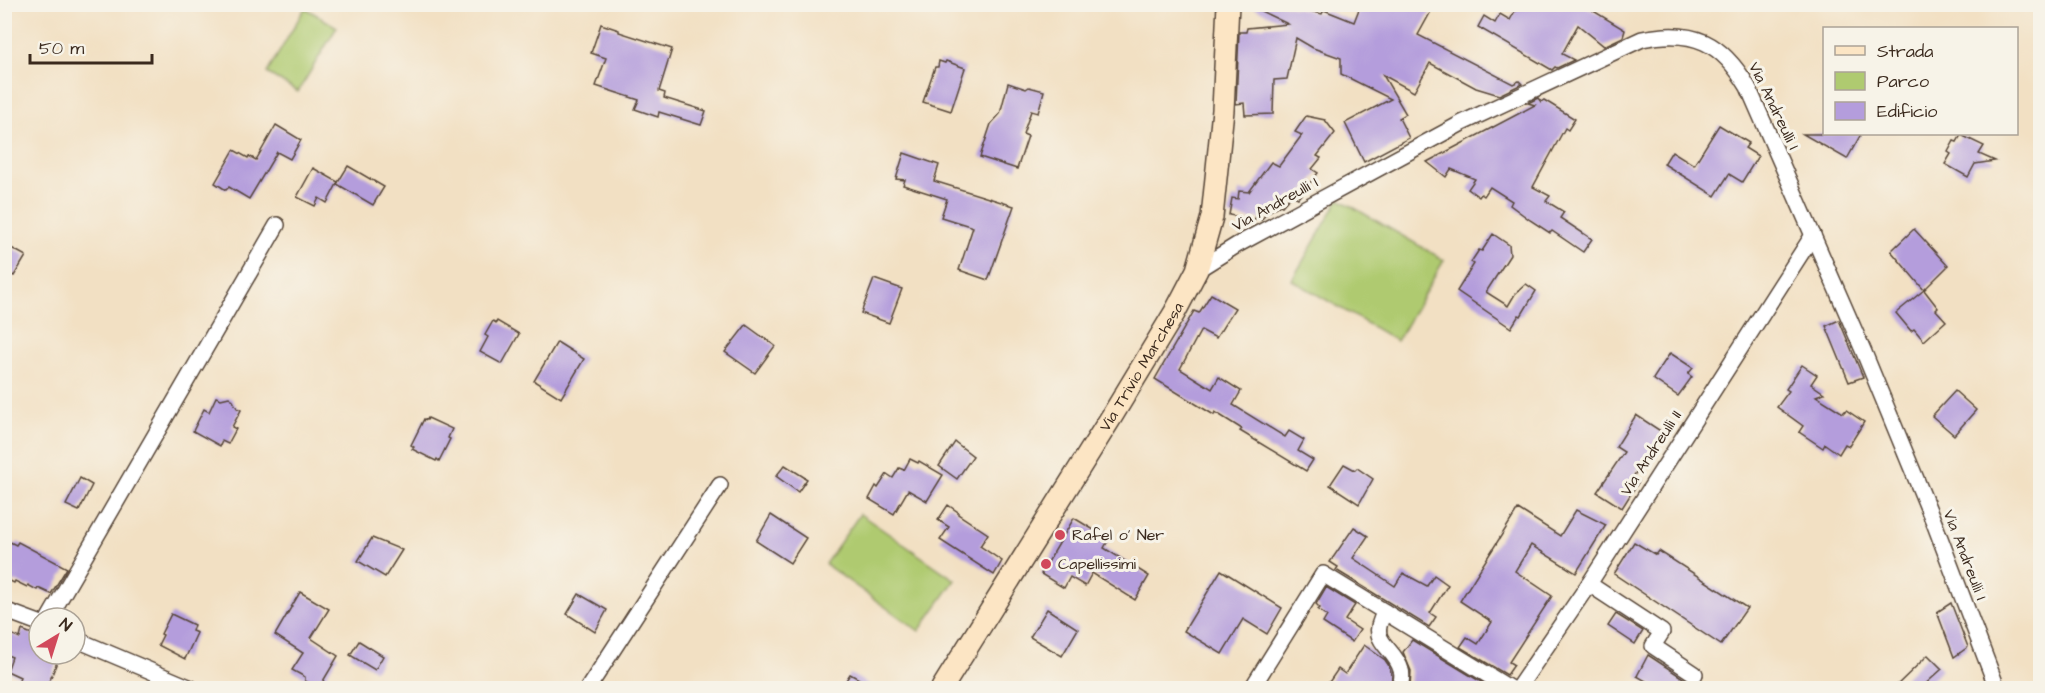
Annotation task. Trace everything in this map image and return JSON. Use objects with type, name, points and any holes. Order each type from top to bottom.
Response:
[{"type":"street","name":"Via Trivio Marchesa","points":[[942,688],[1112,416],[1175,312],[1197,270],[1212,217],[1223,110],[1228,4]]},
{"type":"street","name":"Via Andreulli I","points":[[1197,270],[1258,234],[1462,123],[1642,39],[1664,34],[1690,37],[1715,47],[1735,65],[1748,87],[1813,235],[1935,525],[1996,688]]},
{"type":"street","points":[[56,606],[277,225]]},
{"type":"street","name":"Via Andreulli II","points":[[1518,688],[1588,584],[1813,235]]},
{"type":"street","points":[[588,688],[720,485]]},
{"type":"street","points":[[1252,688],[1323,574],[1509,688]]},
{"type":"street","points":[[1588,584],[1662,632],[1653,646],[1695,674]]},
{"type":"street","points":[[4,610],[27,619]]},
{"type":"street","points":[[1385,612],[1378,622],[1379,638],[1399,664],[1402,672],[1400,688]]},
{"type":"street","points":[[87,644],[191,688]]},
{"type":"green space","points":[[305,8],[337,27],[298,92],[267,73]]},
{"type":"green space","points":[[1339,199],[1444,260],[1397,341],[1292,280]]},
{"type":"green space","points":[[860,514],[955,580],[919,631],[825,564]]},
{"type":"building","points":[[1246,4],[1281,4],[1322,14],[1324,10],[1354,22],[1361,4],[1435,4],[1418,35],[1513,84],[1519,81],[1522,84],[1499,95],[1476,88],[1430,63],[1414,92],[1383,75],[1406,114],[1399,118],[1409,138],[1364,162],[1345,123],[1391,99],[1341,74],[1341,58],[1313,48],[1296,38],[1287,79],[1274,80],[1273,114],[1245,115],[1244,103],[1236,104],[1239,32],[1246,32],[1247,28],[1288,24]]},
{"type":"building","points":[[1519,4],[1582,4],[1625,30],[1623,37],[1604,46],[1578,25],[1562,54],[1574,60],[1552,70],[1478,27],[1484,16],[1495,23],[1500,14],[1510,20]]},
{"type":"building","points":[[601,24],[672,49],[659,91],[665,93],[664,98],[706,111],[701,125],[659,112],[658,117],[635,109],[639,100],[596,86],[606,58],[591,53]]},
{"type":"building","points":[[939,61],[945,63],[946,61],[965,68],[951,111],[923,102]]},
{"type":"building","points":[[1008,83],[1026,89],[1029,87],[1044,91],[1038,113],[1031,111],[1023,134],[1028,136],[1017,169],[980,157],[991,124],[1000,114]]},
{"type":"building","points":[[1538,98],[1541,102],[1544,100],[1575,119],[1568,130],[1565,128],[1533,187],[1550,196],[1546,201],[1564,212],[1560,218],[1592,239],[1583,252],[1552,231],[1550,233],[1530,220],[1510,205],[1512,201],[1490,187],[1484,196],[1481,194],[1479,197],[1468,189],[1475,179],[1451,169],[1446,177],[1427,162],[1535,105],[1528,103]]},
{"type":"building","points":[[1306,116],[1325,120],[1335,133],[1317,156],[1321,158],[1312,169],[1318,173],[1298,198],[1292,195],[1282,206],[1268,212],[1261,220],[1256,217],[1254,220],[1229,215],[1232,198],[1238,199],[1239,191],[1249,192],[1271,162],[1279,166],[1302,135],[1295,132]]},
{"type":"building","points":[[276,125],[301,140],[290,159],[277,152],[249,199],[229,187],[226,190],[215,183],[234,150],[256,160]]},
{"type":"building","points":[[1719,125],[1749,143],[1745,148],[1758,156],[1742,182],[1729,174],[1715,196],[1664,164],[1672,151],[1694,165]]},
{"type":"building","points":[[1803,134],[1860,135],[1847,159]]},
{"type":"building","points":[[1961,135],[1984,146],[1979,154],[1995,161],[1975,164],[1968,177],[1945,164],[1951,154],[1948,152],[1954,141],[1957,142]]},
{"type":"building","points":[[904,153],[939,165],[934,181],[1014,206],[988,280],[959,270],[973,227],[941,217],[947,199],[903,185],[905,180],[896,179]]},
{"type":"building","points":[[348,166],[384,187],[373,205],[337,184]]},
{"type":"building","points":[[313,168],[338,182],[327,203],[319,198],[315,206],[297,197]]},
{"type":"building","points":[[1914,229],[1948,266],[1924,290],[1891,251]]},
{"type":"building","points":[[1493,234],[1509,245],[1510,255],[1486,292],[1508,306],[1515,294],[1526,284],[1536,291],[1511,328],[1457,291],[1474,264],[1471,262],[1479,250],[1482,251]]},
{"type":"building","points":[[4,244],[26,256],[14,276],[4,271]]},
{"type":"building","points":[[874,279],[902,289],[889,323],[861,313]]},
{"type":"building","points":[[1924,290],[1946,321],[1924,341],[1914,329],[1911,331],[1896,313]]},
{"type":"building","points":[[1211,294],[1235,308],[1216,338],[1201,330],[1180,369],[1212,389],[1219,377],[1241,391],[1233,405],[1285,437],[1289,431],[1304,440],[1298,451],[1313,460],[1306,471],[1240,431],[1242,429],[1215,412],[1214,415],[1155,379],[1194,311],[1199,313]]},
{"type":"building","points":[[1839,320],[1863,377],[1849,382],[1826,326]]},
{"type":"building","points":[[493,321],[519,334],[502,364],[480,352],[488,337],[485,335]]},
{"type":"building","points":[[746,325],[775,346],[755,373],[725,352]]},
{"type":"building","points":[[557,342],[584,359],[561,398],[534,381]]},
{"type":"building","points":[[1670,353],[1693,368],[1688,374],[1692,377],[1678,396],[1653,379]]},
{"type":"building","points":[[1802,365],[1817,375],[1811,384],[1824,393],[1816,396],[1843,413],[1846,410],[1864,422],[1849,446],[1845,444],[1839,454],[1825,444],[1823,448],[1799,432],[1803,426],[1777,407],[1789,391],[1786,389]]},
{"type":"building","points":[[1955,391],[1976,410],[1954,435],[1932,416]]},
{"type":"building","points":[[216,397],[221,399],[229,397],[241,410],[232,427],[236,429],[228,444],[222,441],[220,446],[193,431],[204,409],[209,412]]},
{"type":"building","points":[[1636,415],[1662,432],[1633,477],[1639,481],[1622,508],[1597,492],[1624,452],[1616,447]]},
{"type":"building","points":[[428,418],[452,429],[448,438],[450,439],[439,461],[412,449],[414,447],[411,445],[424,419]]},
{"type":"building","points":[[955,442],[973,456],[957,479],[939,466]]},
{"type":"building","points":[[910,459],[918,463],[919,461],[943,475],[927,501],[908,490],[894,514],[869,499],[876,486],[878,488],[887,474],[893,478],[899,468],[904,470]]},
{"type":"building","points":[[1344,464],[1355,470],[1357,468],[1373,479],[1359,504],[1330,485]]},
{"type":"building","points":[[785,465],[807,479],[798,492],[776,476]]},
{"type":"building","points":[[80,478],[92,485],[79,511],[66,505]]},
{"type":"building","points":[[948,505],[988,534],[980,546],[1002,561],[994,575],[940,540],[949,527],[938,520]]},
{"type":"building","points":[[1518,509],[1560,536],[1576,510],[1606,525],[1576,573],[1531,545],[1515,571],[1552,596],[1509,662],[1514,665],[1507,675],[1460,647],[1467,637],[1478,644],[1492,622],[1460,601]]},
{"type":"building","points":[[771,515],[806,538],[790,563],[756,541]]},
{"type":"building","points":[[1074,518],[1109,539],[1104,548],[1149,576],[1135,600],[1092,573],[1085,586],[1070,577],[1064,588],[1041,574]]},
{"type":"building","points":[[1354,527],[1368,536],[1353,558],[1395,586],[1403,573],[1427,586],[1434,575],[1448,585],[1430,613],[1436,617],[1429,627],[1336,570],[1338,567],[1330,562]]},
{"type":"building","points":[[372,538],[402,550],[385,577],[358,561]]},
{"type":"building","points":[[4,539],[16,545],[18,542],[67,568],[51,594],[4,578]]},
{"type":"building","points":[[1634,542],[1656,555],[1659,551],[1747,608],[1721,645],[1614,574]]},
{"type":"building","points":[[1221,570],[1282,608],[1267,634],[1243,619],[1222,654],[1184,631]]},
{"type":"building","points":[[1326,587],[1355,605],[1345,620],[1360,630],[1352,642],[1323,623],[1327,616],[1318,610],[1320,608],[1316,604]]},
{"type":"building","points":[[300,592],[329,609],[311,638],[338,656],[319,688],[305,681],[305,677],[292,670],[303,653],[275,635]]},
{"type":"building","points":[[579,594],[607,610],[595,632],[567,614]]},
{"type":"building","points":[[1951,603],[1968,647],[1954,657],[1937,612]]},
{"type":"building","points":[[1047,609],[1078,629],[1062,656],[1030,637]]},
{"type":"building","points":[[171,614],[194,625],[192,631],[197,633],[185,659],[158,645]]},
{"type":"building","points":[[1616,614],[1643,631],[1635,644],[1608,626]]},
{"type":"building","points":[[22,630],[27,632],[27,666],[55,666],[47,688],[31,688],[18,682],[20,677],[7,671],[12,657],[4,654],[4,631],[20,638]]},
{"type":"building","points":[[1412,640],[1491,688],[1410,688],[1411,671],[1403,652]]},
{"type":"building","points":[[359,641],[383,656],[375,670],[350,655]]},
{"type":"building","points":[[1364,645],[1385,660],[1389,666],[1392,675],[1391,688],[1325,688],[1338,669],[1345,674]]},
{"type":"building","points":[[1648,655],[1686,680],[1681,688],[1658,688],[1637,676]]},
{"type":"building","points":[[1928,655],[1942,669],[1921,688],[1894,688]]},
{"type":"building","points":[[850,674],[875,688],[841,688]]},
{"type":"place","name":"Rafel o' Ner","points":[[1060,535]]},
{"type":"place","name":"Capellissimi","points":[[1046,564]]}]
